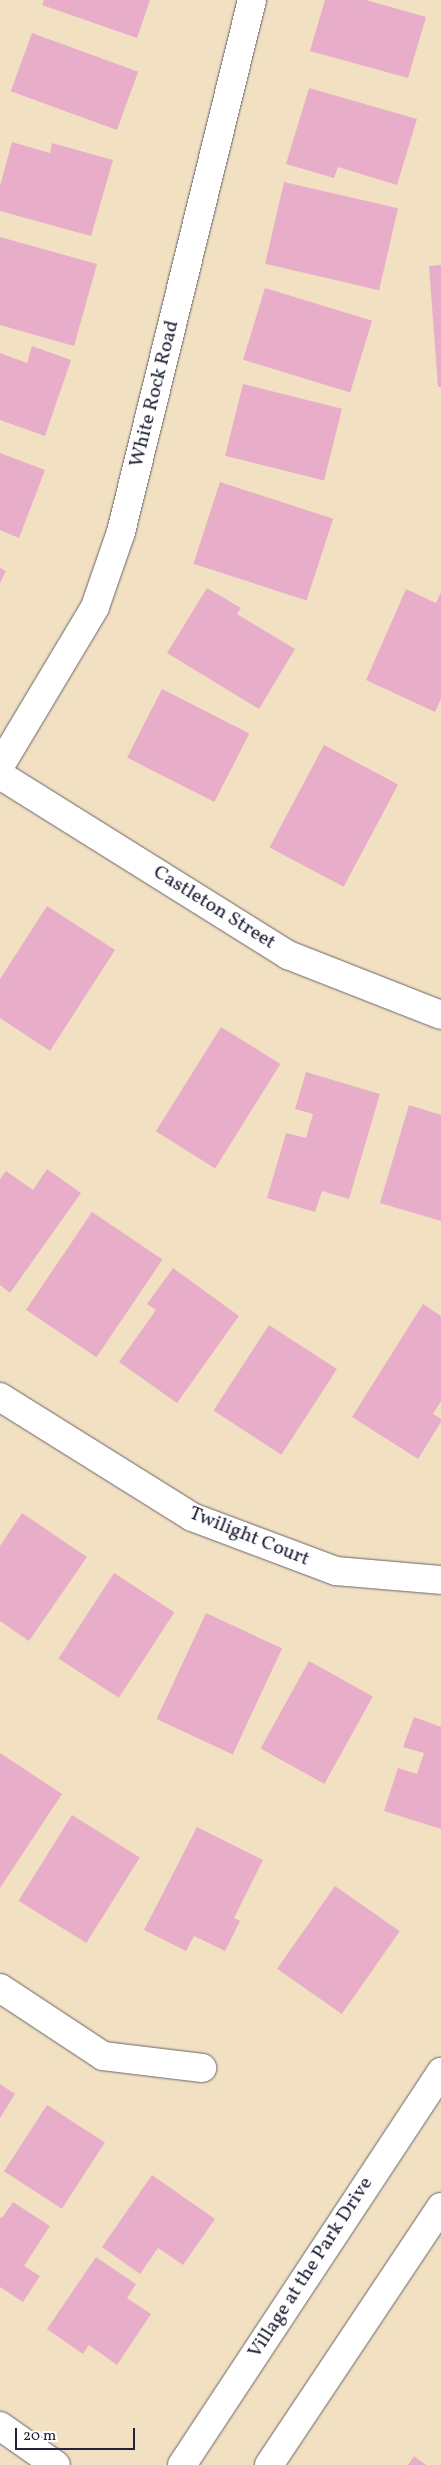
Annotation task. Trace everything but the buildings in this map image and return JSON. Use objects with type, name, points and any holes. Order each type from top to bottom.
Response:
[{"type":"street","name":"White Rock Road","points":[[0,766],[95,607],[121,532],[252,0]]},
{"type":"street","name":"Castleton Street","points":[[0,775],[288,955],[441,1015]]},
{"type":"street","name":"Twilight Court","points":[[0,1396],[192,1517],[336,1570],[440,1580]]},
{"type":"street","points":[[0,1988],[103,2056],[202,2068]]},
{"type":"street","name":"Village at the Park Drive","points":[[182,2465],[441,2072]]},
{"type":"street","points":[[269,2465],[441,2207]]},
{"type":"street","points":[[0,2426],[56,2465]]}]
